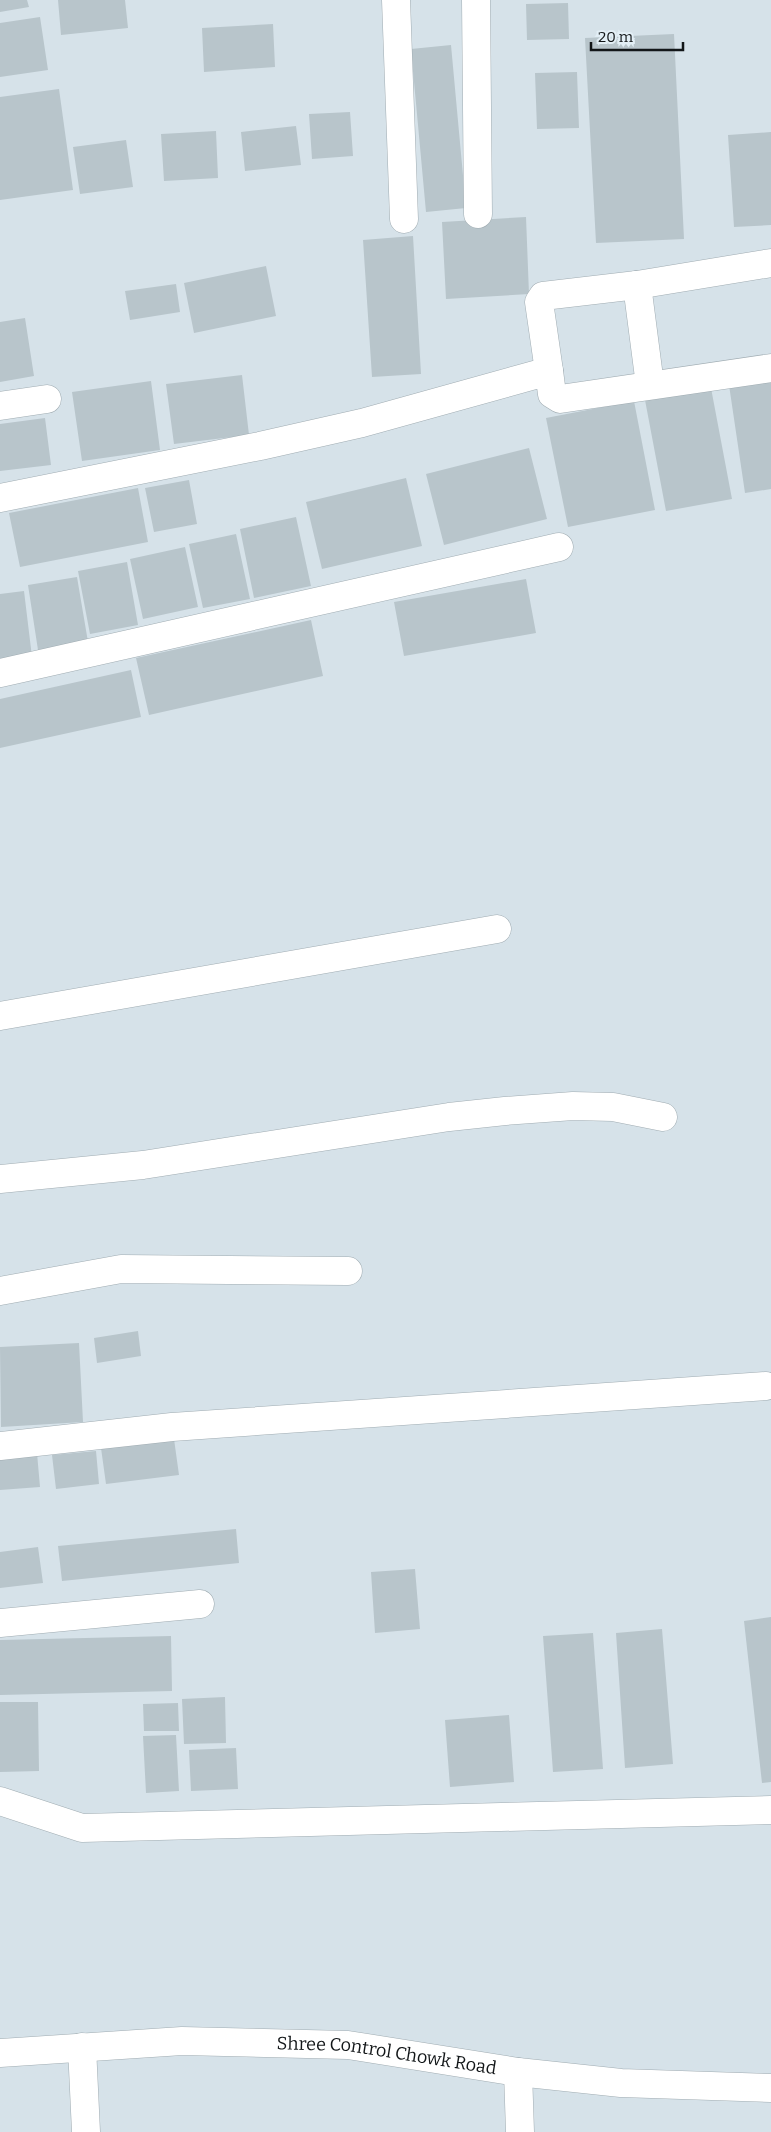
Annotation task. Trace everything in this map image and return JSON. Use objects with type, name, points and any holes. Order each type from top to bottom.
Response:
[{"type":"street","points":[[396,0],[404,219]]},
{"type":"street","points":[[476,0],[478,214]]},
{"type":"street","points":[[771,263],[637,285],[543,296],[540,298],[552,394],[560,399],[771,368]]},
{"type":"street","points":[[637,285],[650,386]]},
{"type":"street","points":[[0,498],[260,446],[362,423],[549,371]]},
{"type":"street","points":[[0,406],[47,399]]},
{"type":"street","points":[[0,673],[559,547]]},
{"type":"street","points":[[0,1016],[497,929]]},
{"type":"street","points":[[0,1179],[143,1165],[449,1117],[505,1111],[572,1106],[613,1107],[663,1117]]},
{"type":"street","points":[[0,1291],[121,1269],[348,1272]]},
{"type":"street","points":[[0,1446],[172,1427],[766,1386]]},
{"type":"street","points":[[0,1623],[200,1604]]},
{"type":"street","points":[[0,1801],[82,1828],[771,1810]]},
{"type":"street","name":"Shree Control Chowk Road","points":[[0,2053],[182,2041],[348,2045],[518,2072],[621,2083],[771,2088]]},
{"type":"street","points":[[82,2047],[86,2132]]},
{"type":"street","points":[[518,2072],[520,2132]]},
{"type":"building","points":[[0,0],[27,0],[29,7],[0,12]]},
{"type":"building","points":[[58,0],[125,0],[128,28],[61,35]]},
{"type":"building","points":[[568,3],[569,39],[527,40],[526,4]]},
{"type":"building","points":[[40,17],[48,70],[0,77],[0,23]]},
{"type":"building","points":[[273,24],[275,67],[204,72],[202,28]]},
{"type":"building","points":[[674,34],[684,239],[596,243],[585,38]]},
{"type":"building","points":[[451,45],[466,208],[426,212],[411,49]]},
{"type":"building","points":[[577,72],[579,128],[537,129],[535,73]]},
{"type":"building","points":[[59,89],[73,190],[0,200],[0,97]]},
{"type":"building","points":[[350,112],[353,156],[312,159],[309,114]]},
{"type":"building","points":[[296,126],[301,165],[245,171],[241,132]]},
{"type":"building","points":[[216,131],[218,178],[164,181],[161,134]]},
{"type":"building","points":[[771,132],[771,225],[734,227],[728,135]]},
{"type":"building","points":[[126,140],[133,187],[80,194],[73,147]]},
{"type":"building","points":[[526,217],[529,294],[446,299],[442,222]]},
{"type":"building","points":[[413,236],[421,374],[372,377],[363,240]]},
{"type":"building","points":[[266,266],[276,316],[194,333],[184,283]]},
{"type":"building","points":[[176,284],[180,312],[130,320],[125,291]]},
{"type":"building","points":[[25,318],[34,376],[0,382],[0,322]]},
{"type":"building","points":[[242,375],[249,435],[174,444],[166,384]]},
{"type":"building","points":[[771,379],[771,489],[745,493],[729,385]]},
{"type":"building","points":[[151,381],[160,450],[82,461],[72,392]]},
{"type":"building","points":[[711,388],[732,499],[666,511],[645,400]]},
{"type":"building","points":[[634,401],[655,510],[568,527],[546,418]]},
{"type":"building","points":[[45,418],[51,465],[0,471],[0,424]]},
{"type":"building","points":[[529,448],[547,519],[444,545],[426,474]]},
{"type":"building","points":[[406,478],[422,546],[322,569],[306,502]]},
{"type":"building","points":[[189,480],[197,524],[154,532],[145,488]]},
{"type":"building","points":[[138,488],[148,542],[20,567],[9,513]]},
{"type":"building","points":[[296,517],[311,586],[254,598],[240,529]]},
{"type":"building","points":[[236,534],[250,599],[203,608],[189,544]]},
{"type":"building","points":[[185,547],[198,607],[143,619],[130,559]]},
{"type":"building","points":[[127,562],[138,625],[90,634],[78,571]]},
{"type":"building","points":[[77,577],[88,642],[38,650],[28,585]]},
{"type":"building","points":[[526,579],[536,633],[404,656],[394,602]]},
{"type":"building","points":[[24,591],[32,657],[0,661],[0,594]]},
{"type":"building","points":[[311,620],[323,676],[149,715],[136,658]]},
{"type":"building","points":[[131,670],[141,717],[0,748],[0,699]]},
{"type":"building","points":[[138,1331],[141,1356],[97,1363],[94,1338]]},
{"type":"building","points":[[79,1343],[83,1422],[1,1427],[0,1347]]},
{"type":"building","points":[[174,1439],[179,1475],[106,1484],[101,1448]]},
{"type":"building","points":[[96,1451],[99,1484],[56,1489],[52,1455]]},
{"type":"building","points":[[37,1453],[40,1487],[0,1490],[0,1457]]},
{"type":"building","points":[[236,1529],[239,1563],[62,1581],[58,1546]]},
{"type":"building","points":[[38,1547],[43,1583],[0,1588],[0,1552]]},
{"type":"building","points":[[415,1569],[420,1629],[375,1633],[371,1572]]},
{"type":"building","points":[[771,1617],[771,1782],[762,1783],[744,1621]]},
{"type":"building","points":[[662,1629],[673,1764],[625,1768],[616,1633]]},
{"type":"building","points":[[593,1633],[603,1769],[553,1772],[543,1636]]},
{"type":"building","points":[[171,1636],[172,1691],[0,1695],[0,1640]]},
{"type":"building","points":[[225,1697],[226,1743],[184,1744],[182,1699]]},
{"type":"building","points":[[0,1702],[38,1702],[39,1771],[0,1772]]},
{"type":"building","points":[[178,1703],[179,1731],[144,1731],[143,1704]]},
{"type":"building","points":[[509,1715],[514,1782],[450,1787],[445,1720]]},
{"type":"building","points":[[176,1735],[179,1791],[146,1793],[143,1736]]},
{"type":"building","points":[[236,1748],[238,1789],[191,1791],[189,1750]]}]
